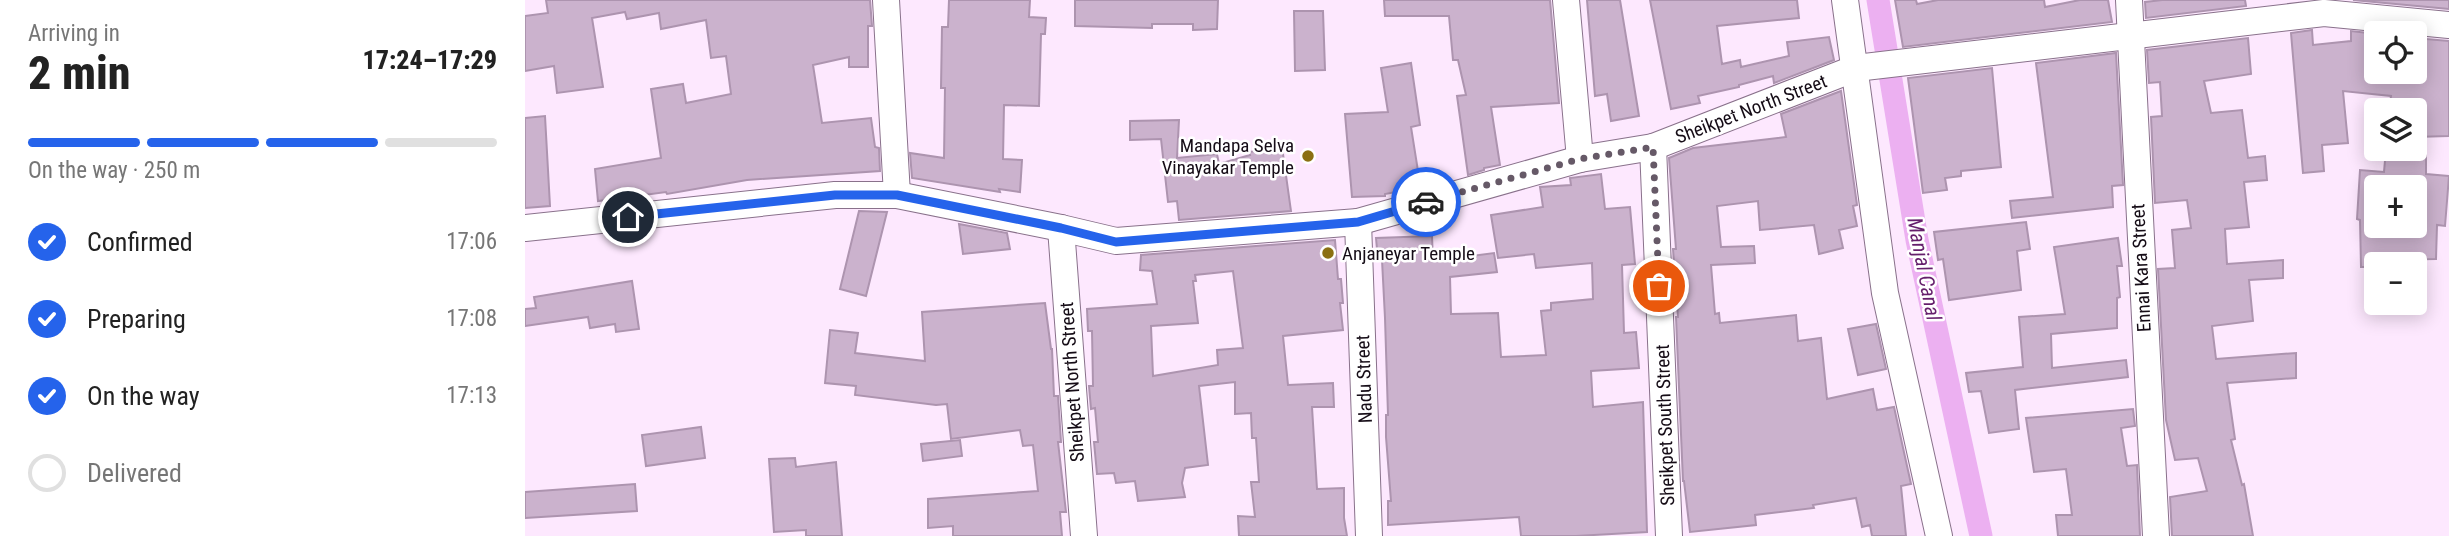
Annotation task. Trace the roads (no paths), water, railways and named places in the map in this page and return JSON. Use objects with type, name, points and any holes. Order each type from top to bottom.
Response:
[{"type":"street","points":[[886,0],[897,195]]},
{"type":"street","points":[[1566,0],[1580,159]]},
{"type":"street","points":[[1845,0],[1857,68],[1885,293],[1939,536]]},
{"type":"street","name":"Ennai Kara Street","points":[[2129,0],[2156,536]]},
{"type":"street","name":"Sheikpet North Street","points":[[525,228],[835,195],[897,195],[1061,228],[1116,242],[1358,222],[1580,159],[1653,147],[1857,68],[2323,13],[2449,25]]},
{"type":"street","name":"Sheikpet South Street","points":[[1653,147],[1669,536]]},
{"type":"street","name":"Nadu Street","points":[[1358,222],[1369,536]]},
{"type":"street","name":"Sheikpet North Street","points":[[1061,228],[1084,536]]},
{"type":"waterway","name":"Manjal Canal","points":[[1878,0],[1917,240],[1981,536]]},
{"type":"place","name":"Mandapa Selva Vinayakar Temple","points":[[1308,156]]},
{"type":"place","name":"Anjaneyar Temple","points":[[1328,253]]}]
